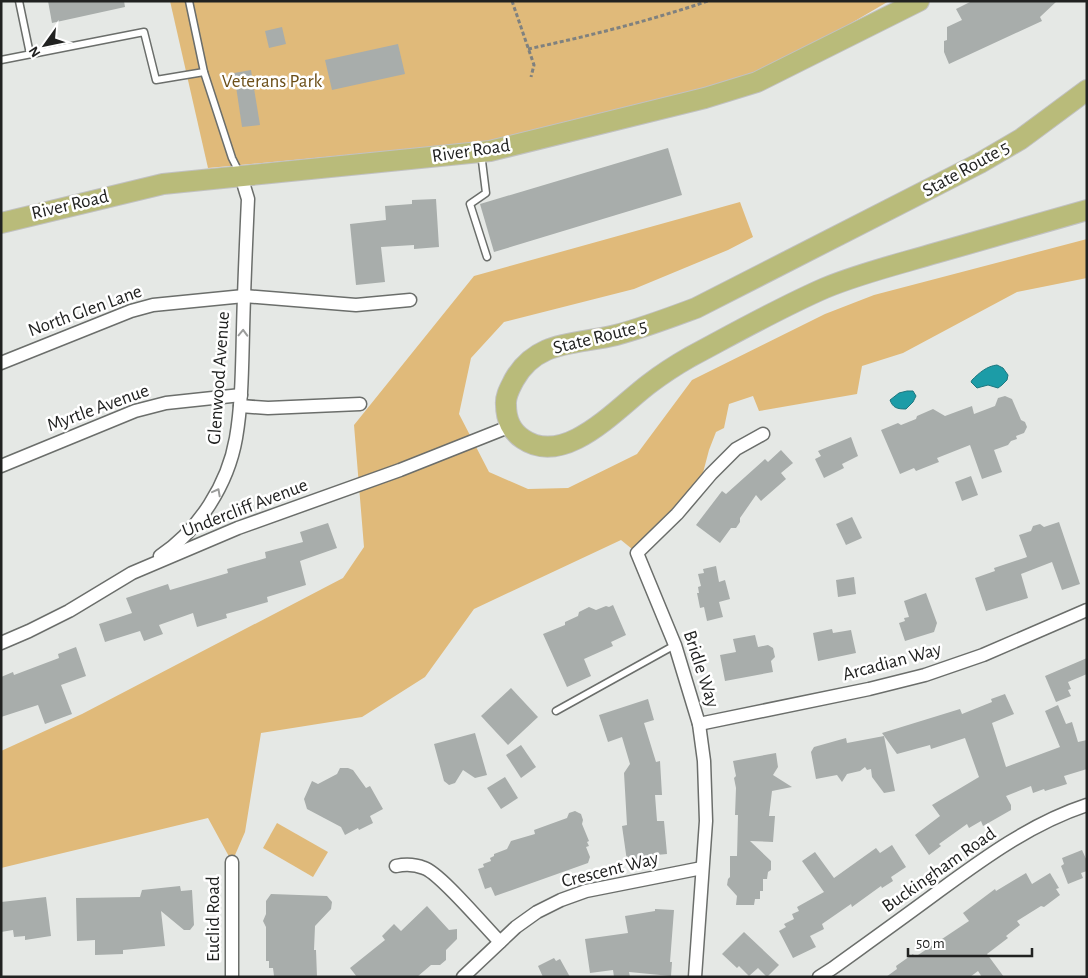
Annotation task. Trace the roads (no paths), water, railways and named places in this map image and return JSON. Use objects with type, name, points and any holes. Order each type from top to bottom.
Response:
[{"type":"main road","name":"River Road","points":[[1,223],[152,186],[490,151],[695,100],[757,82],[919,1]]},
{"type":"main road","name":"State Route 5","points":[[511,426],[505,403],[508,390],[517,374],[544,350],[562,344],[614,335],[652,325],[696,308],[980,163],[1021,139],[1087,90]]},
{"type":"main road","points":[[511,426],[518,436],[530,444],[542,448],[566,444],[582,437],[679,363],[783,308],[818,292],[872,271],[1087,210]]},
{"type":"street","name":"Glenwood Avenue","points":[[132,573],[168,550],[188,533],[204,513],[218,490],[230,463],[236,438],[240,400],[248,199],[241,176]]},
{"type":"street","name":"North Glen Lane","points":[[1,363],[131,311],[154,305],[244,296],[356,305],[410,300]]},
{"type":"street","name":"Myrtle Avenue","points":[[1,466],[135,411],[166,403],[240,400],[268,408],[360,404]]},
{"type":"street","name":"Undercliff Avenue","points":[[1,643],[69,611],[132,573],[238,528],[400,470],[511,426]]},
{"type":"street","name":"Bridle Way","points":[[695,977],[706,821],[704,761],[700,724],[675,645],[637,553],[677,514],[711,474],[736,449],[763,434]]},
{"type":"street","name":"Arcadian Way","points":[[700,724],[869,689],[925,675],[983,656],[1087,610]]},
{"type":"street","name":"Buckingham Road","points":[[819,977],[980,861],[1044,823],[1087,805]]},
{"type":"street","name":"Euclid Road","points":[[232,862],[232,977]]},
{"type":"street","points":[[396,866],[408,864],[426,868],[444,883],[500,942]]},
{"type":"street","name":"Crescent Way","points":[[463,977],[516,927],[537,912],[561,900],[586,891],[702,868]]},
{"type":"lane","points":[[19,1],[30,54]]},
{"type":"lane","points":[[189,1],[204,72],[232,158],[241,176]]},
{"type":"lane","points":[[1,60],[144,32],[156,80],[204,72]]},
{"type":"lane","points":[[481,152],[486,193],[470,204],[487,257]]},
{"type":"lane","points":[[556,711],[675,645]]},
{"type":"water","points":[[997,365],[1003,368],[1008,375],[1007,380],[998,388],[988,385],[977,388],[971,382],[983,370]]},
{"type":"water","points":[[913,391],[916,396],[906,409],[892,405],[890,400],[899,393]]},
{"type":"park label","name":"Veterans Park","points":[[272,81]]}]
